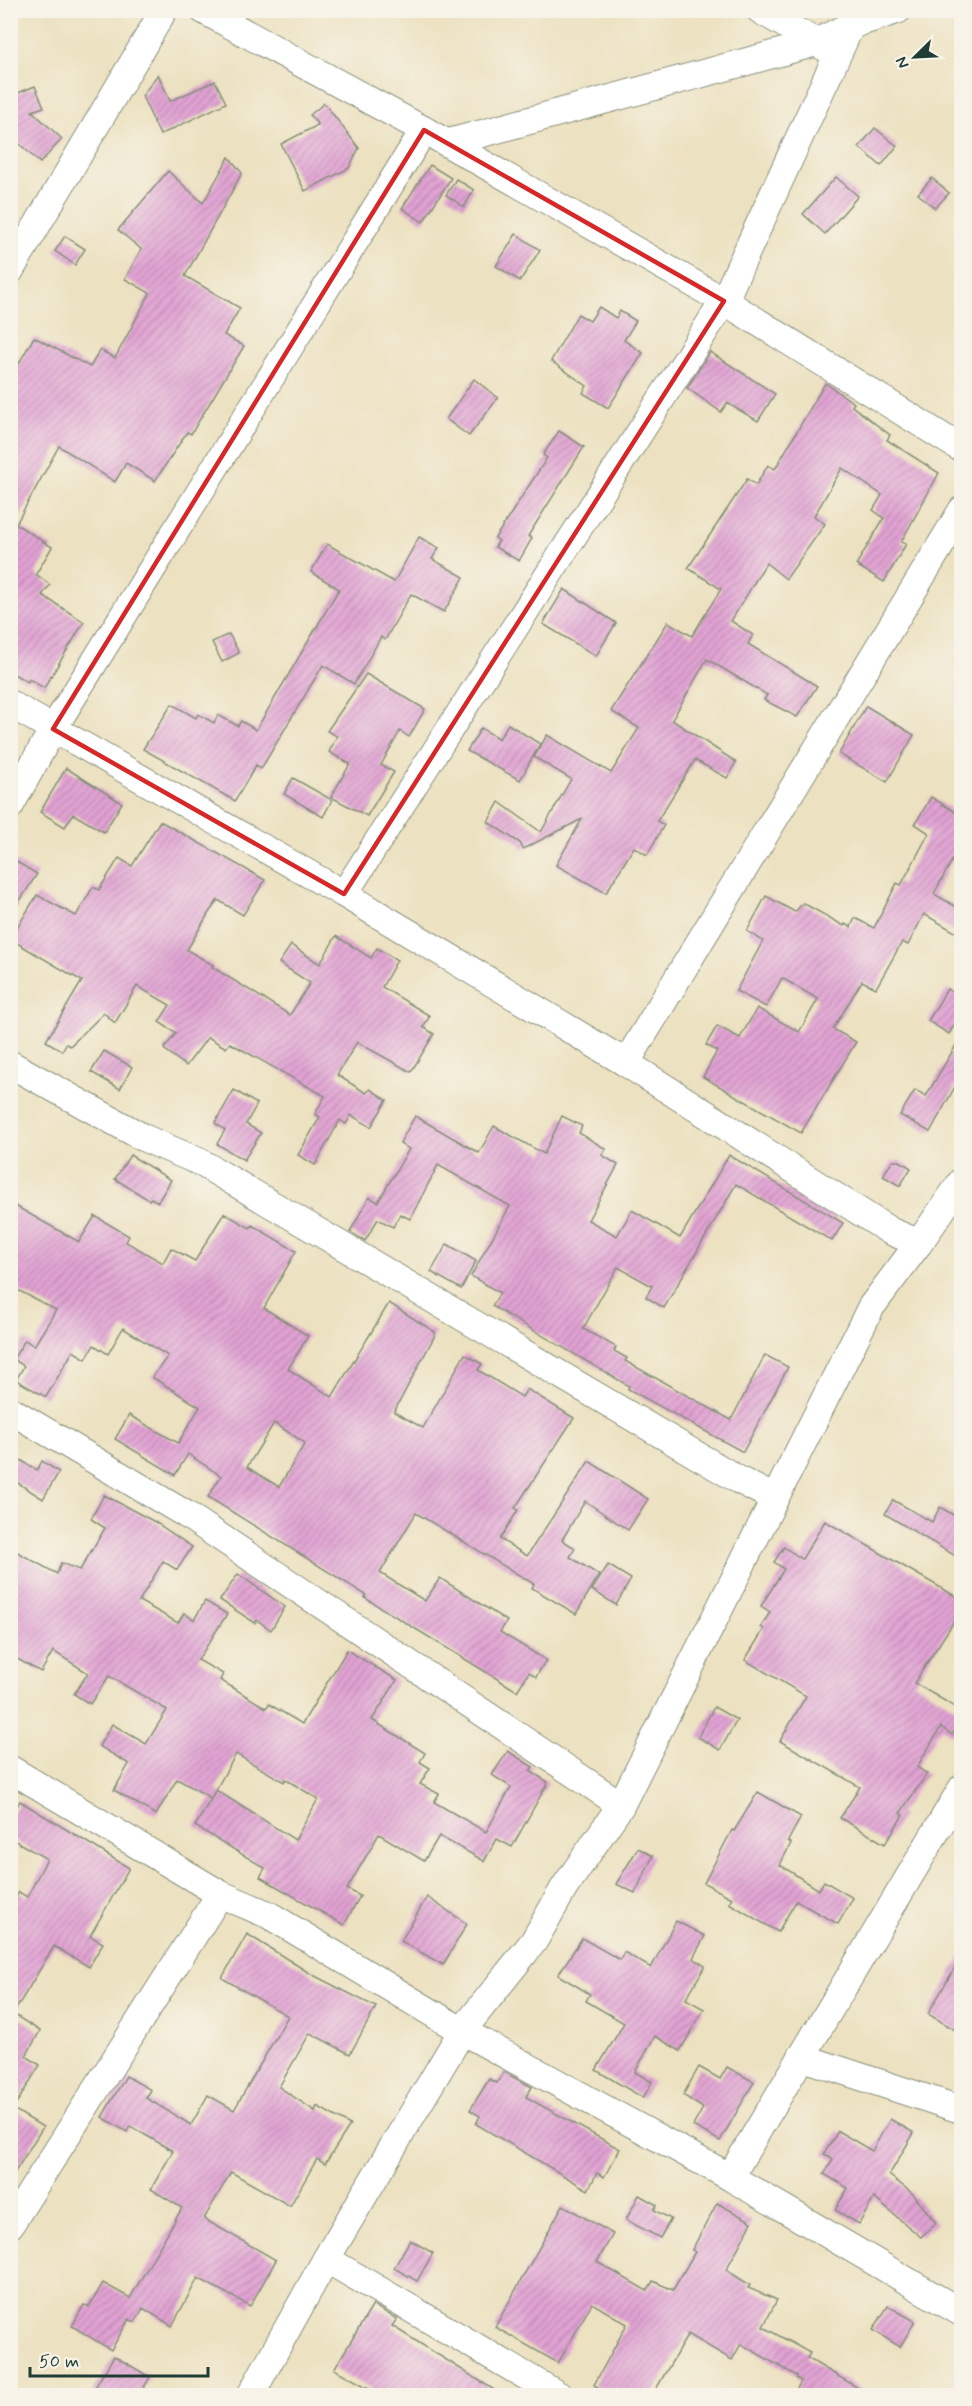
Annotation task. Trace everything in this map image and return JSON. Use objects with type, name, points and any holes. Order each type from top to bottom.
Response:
[{"type":"street","points":[[10,271],[164,10]]},
{"type":"street","points":[[203,10],[424,130],[724,301],[962,449]]},
{"type":"street","points":[[760,10],[826,49]]},
{"type":"street","points":[[344,894],[724,301],[826,49],[855,18],[898,10]]},
{"type":"street","points":[[447,143],[826,49]]},
{"type":"street","points":[[10,806],[53,729],[424,130]]},
{"type":"street","points":[[626,1063],[962,510]]},
{"type":"street","points":[[10,704],[344,894],[626,1063],[890,1231],[919,1243]]},
{"type":"street","points":[[10,1064],[135,1133],[200,1162],[738,1480],[774,1497]]},
{"type":"street","points":[[250,2396],[326,2259],[462,2031],[534,1941],[564,1888],[621,1805],[871,1307],[962,1181]]},
{"type":"street","points":[[10,1410],[187,1515],[621,1805]]},
{"type":"street","points":[[10,1769],[219,1894],[269,1915],[462,2031],[730,2177],[960,2308]]},
{"type":"street","points":[[730,2177],[962,1788]]},
{"type":"street","points":[[10,2225],[219,1894]]},
{"type":"street","points":[[801,2057],[962,2110]]},
{"type":"street","points":[[326,2259],[560,2396]]},
{"type":"highlighted area","points":[[424,130],[724,301],[344,894],[53,729]]},
{"type":"building","points":[[158,74],[170,101],[215,81],[226,103],[160,135],[142,96]]},
{"type":"building","points":[[35,86],[44,107],[32,111],[62,139],[40,163],[10,135],[10,92],[13,95]]},
{"type":"building","points":[[324,103],[359,148],[349,168],[305,191],[281,144],[318,125],[310,115]]},
{"type":"building","points":[[875,128],[897,146],[881,166],[859,147]]},
{"type":"building","points":[[229,157],[242,173],[185,276],[240,308],[224,335],[244,346],[191,434],[187,432],[155,481],[126,463],[115,482],[59,446],[16,524],[52,547],[36,574],[50,585],[42,595],[84,622],[44,688],[10,672],[10,379],[34,337],[90,367],[100,350],[115,358],[150,293],[125,279],[141,249],[118,230],[168,171],[203,203]]},
{"type":"building","points":[[430,165],[451,178],[423,222],[402,208]]},
{"type":"building","points":[[836,177],[858,196],[825,234],[803,214]]},
{"type":"building","points":[[932,178],[949,193],[935,208],[918,194]]},
{"type":"building","points":[[456,179],[474,190],[464,207],[446,195]]},
{"type":"building","points":[[516,234],[540,250],[520,281],[496,266]]},
{"type":"building","points":[[65,236],[85,249],[75,265],[55,251]]},
{"type":"building","points":[[599,307],[616,318],[620,311],[636,321],[624,340],[643,353],[608,408],[583,393],[587,386],[551,361],[578,314],[590,321]]},
{"type":"building","points":[[710,352],[775,394],[758,421],[727,403],[721,412],[687,388]]},
{"type":"building","points":[[474,379],[498,398],[469,436],[446,419]]},
{"type":"building","points":[[825,383],[854,403],[852,406],[890,435],[887,440],[939,473],[901,542],[906,544],[884,582],[856,565],[884,518],[873,510],[882,495],[842,468],[814,516],[825,524],[786,579],[766,563],[731,621],[753,635],[748,644],[817,686],[797,717],[764,700],[767,695],[707,659],[672,720],[736,762],[727,778],[695,760],[657,821],[664,825],[647,855],[634,847],[606,893],[556,865],[582,819],[523,849],[520,843],[488,822],[499,802],[541,832],[571,779],[534,757],[547,735],[611,773],[639,728],[611,711],[668,622],[692,636],[721,589],[688,568],[747,479],[756,485],[768,465],[775,469]]},
{"type":"building","points":[[559,431],[584,447],[528,536],[532,538],[519,561],[495,547],[499,541],[495,538],[547,458],[543,455]]},
{"type":"building","points":[[419,537],[439,548],[432,559],[464,577],[444,612],[411,594],[385,640],[381,637],[354,684],[323,665],[261,769],[256,765],[235,801],[143,749],[172,704],[196,718],[198,714],[214,723],[218,715],[238,726],[241,721],[256,730],[339,589],[311,572],[327,544],[394,582]]},
{"type":"building","points":[[564,589],[616,623],[596,656],[543,624]]},
{"type":"building","points":[[229,634],[239,653],[222,662],[212,642]]},
{"type":"building","points":[[366,674],[425,709],[409,737],[400,731],[381,765],[394,772],[367,816],[331,797],[350,764],[329,752],[337,736],[327,731]]},
{"type":"building","points":[[866,706],[914,735],[887,782],[839,754]]},
{"type":"building","points":[[508,724],[540,744],[520,780],[467,751],[481,728],[499,739]]},
{"type":"building","points":[[66,768],[122,803],[104,832],[73,814],[65,827],[40,812]]},
{"type":"building","points":[[293,778],[332,800],[323,817],[284,794]]},
{"type":"building","points":[[931,797],[962,816],[962,842],[934,894],[962,910],[962,936],[924,914],[908,945],[902,942],[876,988],[862,981],[833,1029],[856,1042],[801,1133],[703,1077],[717,1051],[706,1045],[717,1026],[740,1038],[757,1008],[799,1032],[818,999],[782,978],[766,1007],[736,991],[763,941],[747,931],[766,896],[795,912],[803,903],[844,926],[845,924],[851,927],[855,918],[874,928],[897,883],[901,885],[929,833],[915,824]]},
{"type":"building","points":[[160,821],[265,880],[243,915],[218,900],[187,950],[290,1015],[310,983],[279,963],[291,945],[320,964],[336,936],[371,958],[377,948],[397,960],[382,987],[430,1016],[423,1027],[434,1034],[411,1072],[357,1042],[337,1075],[366,1093],[370,1089],[387,1100],[371,1127],[351,1115],[346,1124],[340,1120],[315,1165],[298,1155],[320,1117],[315,1114],[325,1096],[230,1043],[226,1048],[208,1037],[186,1066],[164,1049],[176,1033],[159,1022],[170,1005],[137,986],[115,1023],[104,1013],[70,1046],[66,1044],[62,1051],[46,1041],[82,981],[10,939],[37,895],[76,916],[93,887],[99,890],[119,858],[132,866]]},
{"type":"building","points":[[10,858],[37,874],[10,916]]},
{"type":"building","points":[[947,989],[962,998],[962,1012],[949,1034],[928,1021]]},
{"type":"building","points":[[962,1035],[962,1074],[930,1132],[900,1115],[915,1090],[926,1096]]},
{"type":"building","points":[[104,1051],[132,1067],[120,1089],[91,1072]]},
{"type":"building","points":[[234,1090],[257,1104],[246,1124],[261,1133],[244,1160],[217,1144],[225,1130],[215,1123]]},
{"type":"building","points":[[415,1116],[479,1153],[494,1126],[544,1154],[562,1116],[582,1126],[579,1133],[606,1149],[602,1155],[618,1165],[588,1220],[617,1236],[632,1210],[680,1238],[729,1155],[843,1223],[832,1241],[736,1184],[664,1308],[646,1297],[652,1286],[618,1267],[583,1329],[616,1347],[614,1351],[627,1358],[625,1361],[731,1420],[765,1355],[788,1367],[743,1452],[628,1389],[629,1386],[492,1306],[500,1293],[471,1276],[510,1206],[438,1165],[410,1219],[400,1214],[393,1227],[378,1219],[365,1241],[350,1232],[369,1197],[378,1202],[409,1149],[400,1143]]},
{"type":"building","points":[[130,1155],[171,1180],[158,1202],[151,1198],[149,1200],[115,1179]]},
{"type":"building","points":[[892,1161],[900,1161],[911,1168],[900,1186],[883,1176]]},
{"type":"building","points":[[10,1203],[79,1242],[95,1216],[129,1236],[126,1242],[163,1263],[171,1248],[195,1261],[224,1213],[250,1228],[252,1225],[296,1251],[264,1308],[308,1336],[288,1369],[332,1397],[389,1303],[435,1332],[394,1412],[423,1428],[465,1354],[482,1364],[478,1370],[522,1397],[527,1389],[574,1418],[515,1508],[518,1510],[500,1539],[527,1556],[589,1461],[648,1499],[628,1530],[585,1501],[562,1540],[575,1548],[570,1557],[599,1575],[576,1614],[532,1588],[534,1584],[416,1513],[380,1573],[425,1601],[440,1578],[507,1621],[500,1632],[546,1660],[536,1677],[529,1672],[517,1691],[365,1598],[366,1595],[208,1497],[221,1476],[188,1454],[175,1475],[115,1439],[129,1415],[178,1443],[200,1407],[152,1377],[168,1356],[123,1328],[108,1354],[94,1345],[86,1359],[73,1351],[46,1397],[16,1380],[24,1366],[13,1359],[25,1340],[34,1346],[56,1310],[10,1286]],"holes":[[[274,1423],[305,1443],[279,1487],[247,1467]]]},
{"type":"building","points":[[447,1244],[476,1261],[461,1289],[431,1272]]},
{"type":"building","points":[[17,1458],[37,1470],[42,1461],[59,1472],[43,1499],[10,1478],[10,1468]]},
{"type":"building","points":[[104,1495],[155,1522],[192,1547],[177,1570],[163,1561],[139,1601],[178,1623],[184,1613],[194,1620],[205,1601],[227,1614],[198,1660],[223,1674],[220,1680],[266,1708],[269,1704],[302,1724],[347,1650],[397,1680],[372,1720],[425,1753],[420,1762],[430,1768],[420,1784],[439,1794],[434,1802],[486,1832],[511,1787],[492,1775],[508,1751],[533,1767],[530,1771],[548,1782],[512,1847],[497,1839],[484,1861],[439,1836],[424,1861],[379,1834],[347,1889],[360,1896],[344,1925],[260,1877],[265,1868],[195,1826],[216,1790],[295,1840],[318,1799],[285,1779],[284,1782],[236,1754],[211,1798],[177,1779],[156,1815],[114,1790],[129,1764],[99,1746],[112,1724],[146,1744],[167,1710],[109,1676],[90,1704],[74,1694],[88,1673],[53,1651],[41,1672],[10,1655],[10,1548],[57,1574],[61,1563],[80,1570],[105,1528],[91,1519]]},
{"type":"building","points":[[893,1500],[932,1522],[940,1507],[962,1520],[962,1560],[885,1514]]},
{"type":"building","points":[[825,1521],[962,1600],[962,1609],[914,1683],[962,1711],[962,1720],[952,1735],[941,1727],[917,1767],[927,1774],[900,1813],[903,1815],[885,1844],[840,1818],[860,1787],[780,1741],[806,1696],[745,1660],[764,1629],[761,1627],[770,1612],[761,1606],[784,1569],[774,1562],[784,1547],[802,1559]]},
{"type":"building","points":[[608,1565],[631,1579],[616,1605],[592,1590]]},
{"type":"building","points":[[238,1574],[285,1607],[271,1630],[257,1620],[255,1623],[220,1600]]},
{"type":"building","points":[[714,1707],[737,1720],[720,1750],[698,1737]]},
{"type":"building","points":[[758,1792],[801,1817],[788,1841],[791,1843],[780,1865],[819,1890],[824,1881],[853,1898],[838,1924],[796,1901],[778,1932],[729,1903],[732,1898],[704,1883],[732,1830],[734,1831]]},
{"type":"building","points":[[20,1801],[129,1868],[90,1936],[103,1943],[89,1967],[54,1946],[13,2014],[40,2031],[26,2056],[40,2065],[13,2109],[43,2127],[10,2180],[10,1906],[19,1892],[27,1897],[47,1859],[10,1838],[10,1819]]},
{"type":"building","points":[[638,1848],[653,1856],[635,1893],[616,1884]]},
{"type":"building","points":[[427,1897],[467,1924],[443,1965],[401,1941]]},
{"type":"building","points":[[676,1921],[705,1936],[693,1958],[705,1966],[686,1999],[704,2009],[680,2051],[655,2036],[635,2072],[652,2082],[643,2098],[596,2070],[624,2023],[586,2001],[590,1994],[558,1975],[582,1938],[620,1960],[624,1952],[651,1968]]},
{"type":"building","points":[[247,1934],[311,1974],[376,2007],[350,2054],[310,2033],[279,2087],[315,2111],[317,2106],[350,2125],[325,2164],[317,2159],[290,2206],[231,2172],[204,2219],[276,2260],[250,2306],[198,2278],[172,2326],[143,2308],[135,2322],[129,2319],[111,2350],[72,2326],[84,2305],[89,2307],[103,2283],[130,2298],[182,2208],[151,2189],[173,2151],[130,2126],[127,2132],[102,2117],[126,2076],[151,2090],[146,2098],[191,2125],[208,2095],[234,2110],[288,2016],[222,1978]]},
{"type":"building","points":[[962,1955],[962,2034],[928,2014]]},
{"type":"building","points":[[699,2067],[720,2079],[727,2067],[754,2082],[720,2141],[693,2126],[703,2108],[683,2095]]},
{"type":"building","points":[[504,2072],[532,2087],[526,2097],[620,2149],[604,2177],[597,2173],[588,2190],[476,2124],[480,2116],[470,2110],[489,2079],[497,2083]]},
{"type":"building","points":[[890,2119],[914,2133],[889,2175],[913,2194],[936,2223],[921,2237],[874,2198],[859,2224],[835,2210],[848,2188],[824,2174],[833,2160],[824,2154],[838,2131],[872,2151]]},
{"type":"building","points":[[639,2195],[657,2205],[654,2210],[671,2219],[660,2238],[626,2220]]},
{"type":"building","points":[[717,2203],[752,2222],[726,2270],[750,2285],[748,2288],[777,2300],[763,2327],[810,2353],[807,2358],[872,2396],[793,2396],[801,2381],[796,2378],[797,2376],[741,2344],[732,2360],[688,2334],[652,2396],[612,2396],[594,2385],[627,2324],[592,2303],[558,2363],[495,2327],[563,2205],[613,2234],[597,2262],[647,2291],[653,2281],[673,2290],[695,2252],[692,2250]]},
{"type":"building","points":[[410,2240],[433,2253],[417,2281],[394,2268]]},
{"type":"building","points":[[373,2305],[397,2319],[392,2326],[504,2396],[383,2396],[334,2369]]},
{"type":"building","points":[[888,2306],[915,2321],[900,2347],[873,2330]]},
{"type":"building","points":[[114,2356],[150,2377],[139,2396],[90,2396]]}]
